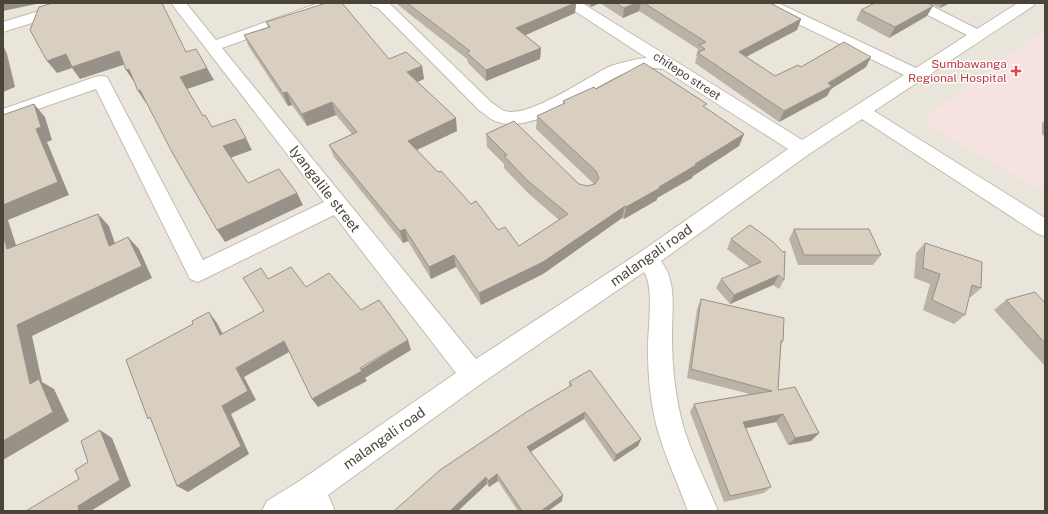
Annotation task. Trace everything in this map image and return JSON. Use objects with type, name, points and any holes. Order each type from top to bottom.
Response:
[{"type":"street","points":[[3,27],[81,3]]},
{"type":"street","name":"lyangalile street","points":[[178,3],[473,375]]},
{"type":"street","points":[[213,46],[333,3]]},
{"type":"street","points":[[377,3],[382,5],[486,107],[502,117],[514,118],[532,115],[611,73],[631,65],[650,63],[669,64]]},
{"type":"street","name":"chitepo street","points":[[572,3],[802,149]]},
{"type":"street","points":[[766,3],[918,75]]},
{"type":"street","points":[[915,3],[978,35]]},
{"type":"street","name":"malangali road","points":[[277,511],[316,500],[473,375],[647,259],[802,149],[1028,3]]},
{"type":"street","points":[[3,115],[101,82],[198,273],[337,205]]},
{"type":"street","points":[[862,111],[1045,228]]},
{"type":"street","points":[[514,118],[527,134]]},
{"type":"street","points":[[647,259],[658,274],[661,288],[660,353],[663,391],[671,429],[703,511]]},
{"type":"shaded area","points":[[3,3],[1045,3],[1045,511],[3,511]]},
{"type":"shaded area","name":"Sumbawanga Regional Hospital","points":[[1045,28],[1045,192],[926,125],[930,114]]},
{"type":"building","points":[[53,3],[162,3],[186,52],[196,49],[207,68],[180,77],[203,116],[205,115],[212,127],[235,119],[246,138],[223,146],[248,183],[279,169],[297,193],[217,230],[173,154],[140,90],[138,91],[129,69],[126,70],[119,51],[72,67],[66,54],[47,61],[30,30],[39,7]]},
{"type":"building","points":[[326,3],[342,3],[389,59],[406,52],[422,66],[407,72],[456,118],[408,141],[438,172],[441,171],[471,204],[476,201],[498,230],[505,227],[519,246],[568,214],[528,181],[504,156],[507,155],[486,134],[514,121],[579,184],[587,186],[595,184],[599,178],[596,171],[537,116],[565,103],[563,101],[594,87],[596,89],[644,63],[707,104],[703,106],[744,134],[659,187],[660,188],[626,207],[625,206],[543,262],[479,293],[454,255],[429,267],[405,229],[400,231],[329,145],[357,132],[332,102],[302,114],[287,92],[283,93],[244,35],[270,27],[266,22]]},
{"type":"building","points":[[407,3],[575,3],[516,28],[541,48],[486,70],[467,53],[470,51]]},
{"type":"building","points":[[616,3],[636,3],[624,8]]},
{"type":"building","points":[[644,3],[770,3],[801,19],[739,52],[775,76],[798,65],[801,67],[844,42],[871,57],[828,83],[832,86],[784,111],[698,53],[705,49],[699,45],[706,42]]},
{"type":"building","points":[[875,3],[928,3],[933,6],[895,27],[861,10]]},
{"type":"building","points":[[34,104],[41,127],[36,129],[58,182],[3,205],[3,115]]},
{"type":"building","points":[[98,214],[109,246],[128,237],[142,266],[17,325],[30,384],[39,379],[53,412],[3,441],[3,235],[7,249]]},
{"type":"building","points":[[750,225],[772,241],[783,252],[785,251],[784,280],[779,275],[734,295],[721,279],[761,262],[731,239]]},
{"type":"building","points":[[794,229],[869,229],[881,255],[804,255]]},
{"type":"building","points":[[925,243],[982,262],[981,288],[972,285],[965,315],[932,300],[940,274],[923,268]]},
{"type":"building","points":[[291,267],[306,287],[329,273],[361,310],[379,300],[408,340],[360,368],[362,371],[312,399],[284,341],[236,368],[248,391],[222,406],[241,446],[177,486],[150,417],[148,419],[126,360],[193,324],[192,321],[209,312],[220,335],[264,311],[243,278],[261,268],[268,279]]},
{"type":"building","points":[[1035,292],[1045,303],[1045,343],[1006,300]]},
{"type":"building","points":[[701,299],[784,318],[778,390],[795,387],[819,433],[795,438],[783,414],[743,422],[771,487],[730,496],[694,404],[772,391],[691,369]]},
{"type":"building","points":[[590,370],[641,439],[616,455],[585,412],[527,447],[563,495],[541,511],[522,511],[497,474],[488,481],[486,477],[450,511],[394,511],[440,470],[528,411],[572,385],[569,382]]},
{"type":"building","points":[[100,430],[120,480],[78,506],[79,511],[26,511],[79,479],[75,470],[88,462],[81,441]]},
{"type":"place","name":"Sumbawanga Regional Hospital","points":[[1016,71]]}]
